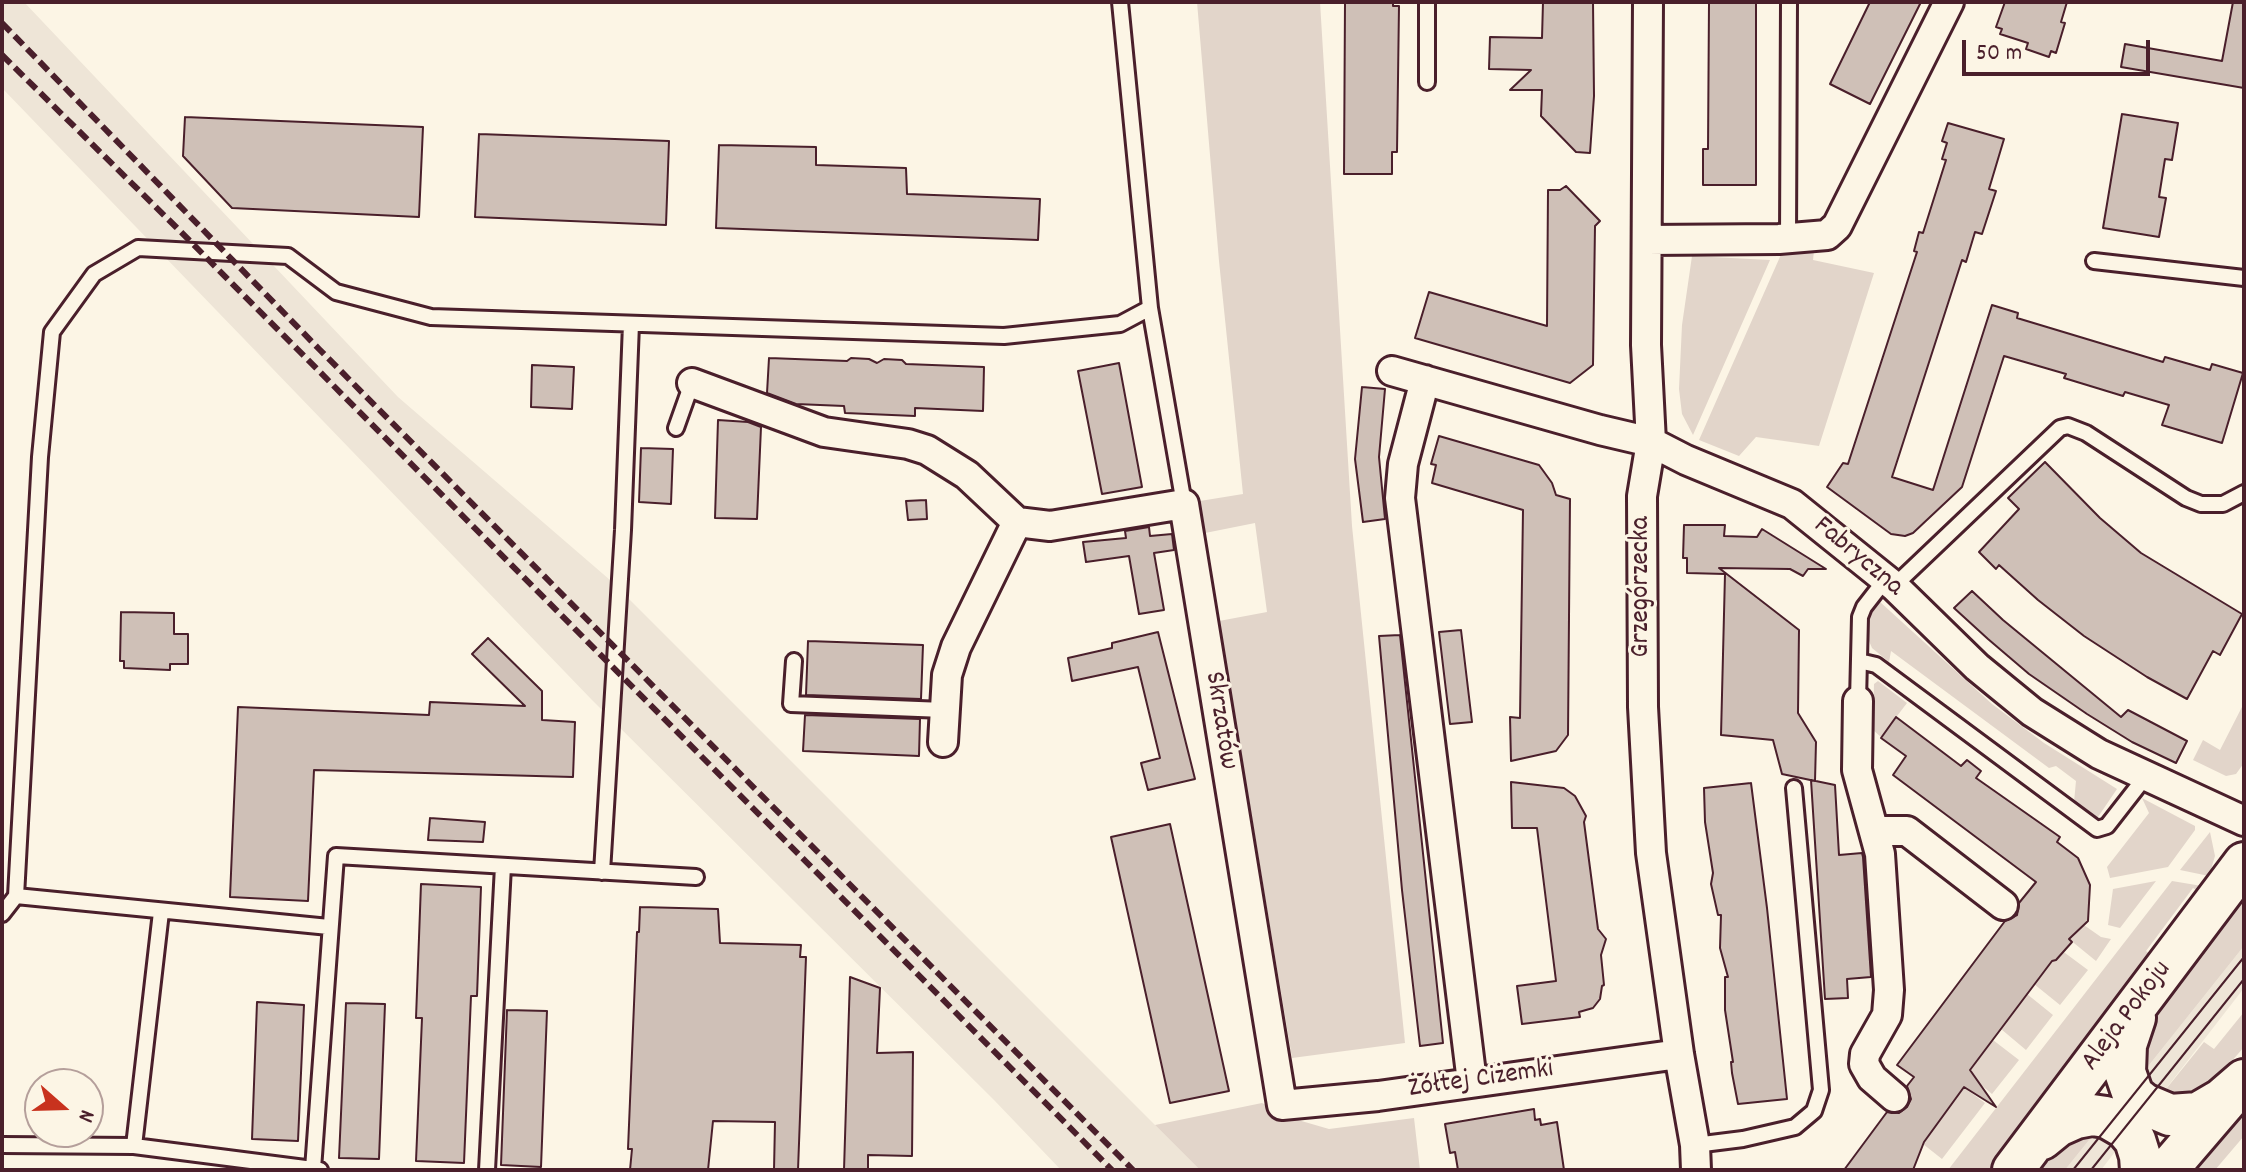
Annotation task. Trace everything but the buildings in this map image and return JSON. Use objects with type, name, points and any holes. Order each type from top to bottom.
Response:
[{"type":"main road","name":"Aleja Pokoju","points":[[2016,1165],[2244,863]]},
{"type":"main road","points":[[2149,989],[2131,1026],[2124,1055],[2126,1079],[2139,1100],[2161,1112],[2189,1115],[2212,1106],[2244,1080]]},
{"type":"main road","points":[[2167,1170],[2244,1080]]},
{"type":"main road","points":[[2016,1165],[2058,1126],[2092,1115],[2113,1120],[2130,1133],[2138,1147],[2141,1170]]},
{"type":"street","name":"Grzegórzecka","points":[[1648,2],[1647,375],[1651,442],[1642,496],[1643,707],[1651,853],[1696,1157]]},
{"type":"street","points":[[1647,240],[1788,239],[1827,235],[1837,226],[1949,2]]},
{"type":"street","name":"Fabryczna","points":[[1392,371],[1651,442],[1792,504],[1890,583],[1977,667],[2021,704],[2086,747],[2244,821]]},
{"type":"street","points":[[1425,380],[1406,452],[1400,498],[1472,1082]]},
{"type":"street","points":[[692,383],[824,432],[908,444],[927,450],[967,475],[1017,522],[1050,526],[1184,504]]},
{"type":"street","name":"Skrzatów","points":[[1184,504],[1282,1105]]},
{"type":"street","points":[[943,742],[947,675],[956,647],[1017,522]]},
{"type":"street","points":[[1858,701],[1857,770],[1880,854],[1889,1008],[1882,1027],[1865,1054],[1864,1064],[1872,1078],[1894,1097]]},
{"type":"street","points":[[1874,831],[1907,831],[2003,905]]},
{"type":"street","name":"Żółtej Ciżemki","points":[[1282,1105],[1378,1096],[1679,1054]]},
{"type":"lane","points":[[1120,2],[1150,308],[1184,504]]},
{"type":"lane","points":[[1427,2],[1427,82]]},
{"type":"lane","points":[[1788,239],[1789,2]]},
{"type":"lane","points":[[2,914],[16,896],[40,457],[52,332],[94,274],[138,248],[288,256],[336,292],[431,317],[1004,336],[1120,324],[1150,308]]},
{"type":"lane","points":[[2094,261],[2244,277]]},
{"type":"lane","points":[[602,872],[623,530],[631,324]]},
{"type":"lane","points":[[676,428],[692,383]]},
{"type":"lane","points":[[1858,701],[1860,617],[1864,607],[2060,428],[2068,426],[2086,433],[2186,498],[2201,504],[2223,504],[2244,493]]},
{"type":"lane","points":[[794,661],[791,704],[944,710]]},
{"type":"lane","points":[[1859,661],[1876,665],[2097,829],[2107,826],[2146,776]]},
{"type":"lane","points":[[1696,1157],[1743,1139],[1795,1127],[1814,1111],[1821,1090],[1794,788]]},
{"type":"lane","points":[[313,1169],[336,856],[696,877]]},
{"type":"lane","points":[[487,1170],[503,866]]},
{"type":"lane","points":[[16,896],[329,927]]},
{"type":"lane","points":[[134,1146],[161,912]]},
{"type":"lane","points":[[2,1145],[134,1146],[320,1170]]},
{"type":"shaded area","points":[[2,2],[24,2],[398,397],[610,580],[1200,1170],[1061,1170],[592,700],[2,88]]},
{"type":"shaded area","points":[[1197,2],[1320,2],[1352,526],[1405,1043],[1292,1058],[1219,621],[1267,612],[1255,523],[1205,533],[1200,501],[1243,494]]},
{"type":"shaded area","points":[[1783,250],[1814,251],[1813,260],[1874,273],[1819,446],[1756,437],[1739,456],[1699,440]]},
{"type":"shaded area","points":[[1692,256],[1770,260],[1693,435],[1682,414],[1679,389],[1682,325]]},
{"type":"shaded area","points":[[1879,601],[1992,704],[2044,743],[2117,789],[2098,817],[2094,818],[2074,802],[2076,781],[2056,766],[2049,768],[1891,651],[1889,662],[1872,648],[1869,616]]},
{"type":"shaded area","points":[[1878,681],[1907,703],[1881,737],[1873,730],[1874,684]]},
{"type":"shaded area","points":[[2244,703],[2244,763],[2236,774],[2226,776],[2193,760],[2203,740],[2220,750]]},
{"type":"shaded area","points":[[2142,798],[2195,826],[2195,830],[2168,867],[2110,878],[2107,867],[2149,813]]},
{"type":"shaded area","points":[[2210,832],[2215,856],[2209,876],[2180,870]]},
{"type":"shaded area","points":[[2156,881],[2120,928],[2108,925],[2113,889]]},
{"type":"shaded area","points":[[2172,881],[2202,886],[2198,891],[2193,888],[2146,951],[2151,955],[1989,1170],[1948,1170]]},
{"type":"shaded area","points":[[2244,896],[2244,946],[2138,1079],[2142,1030]]},
{"type":"shaded area","points":[[2081,923],[2101,937],[2111,939],[2096,961],[2069,939]]},
{"type":"shaded area","points":[[2244,946],[2244,988],[2158,1099],[2138,1079]]},
{"type":"shaded area","points":[[2061,950],[2088,970],[2060,1005],[2034,984],[2052,960],[2061,954]]},
{"type":"shaded area","points":[[2027,994],[2053,1015],[2026,1050],[2001,1029]]},
{"type":"shaded area","points":[[2244,1012],[2244,1047],[2212,1084],[2201,1095],[2158,1099],[2204,1042],[2214,1049]]},
{"type":"shaded area","points":[[1993,1040],[2019,1060],[1992,1094],[1968,1074]]},
{"type":"shaded area","points":[[1959,1084],[1985,1103],[1942,1159],[1923,1144]]},
{"type":"shaded area","points":[[1262,1103],[1298,1120],[1329,1129],[1414,1118],[1420,1170],[1200,1170],[1155,1125]]},
{"type":"shaded area","points":[[2244,1108],[2244,1136],[2215,1170],[2189,1170]]},
{"type":"shaded area","points":[[2098,1129],[2121,1144],[2101,1170],[2065,1170]]},
{"type":"shaded area","points":[[2098,1129],[2065,1170],[2038,1170],[2061,1139]]},
{"type":"tram line","points":[[2073,1170],[2244,957]]},
{"type":"tram line","points":[[2091,1170],[2244,979]]},
{"type":"railway","points":[[2,23],[319,349],[1133,1170]]},
{"type":"railway","points":[[2,55],[1112,1170]]}]
